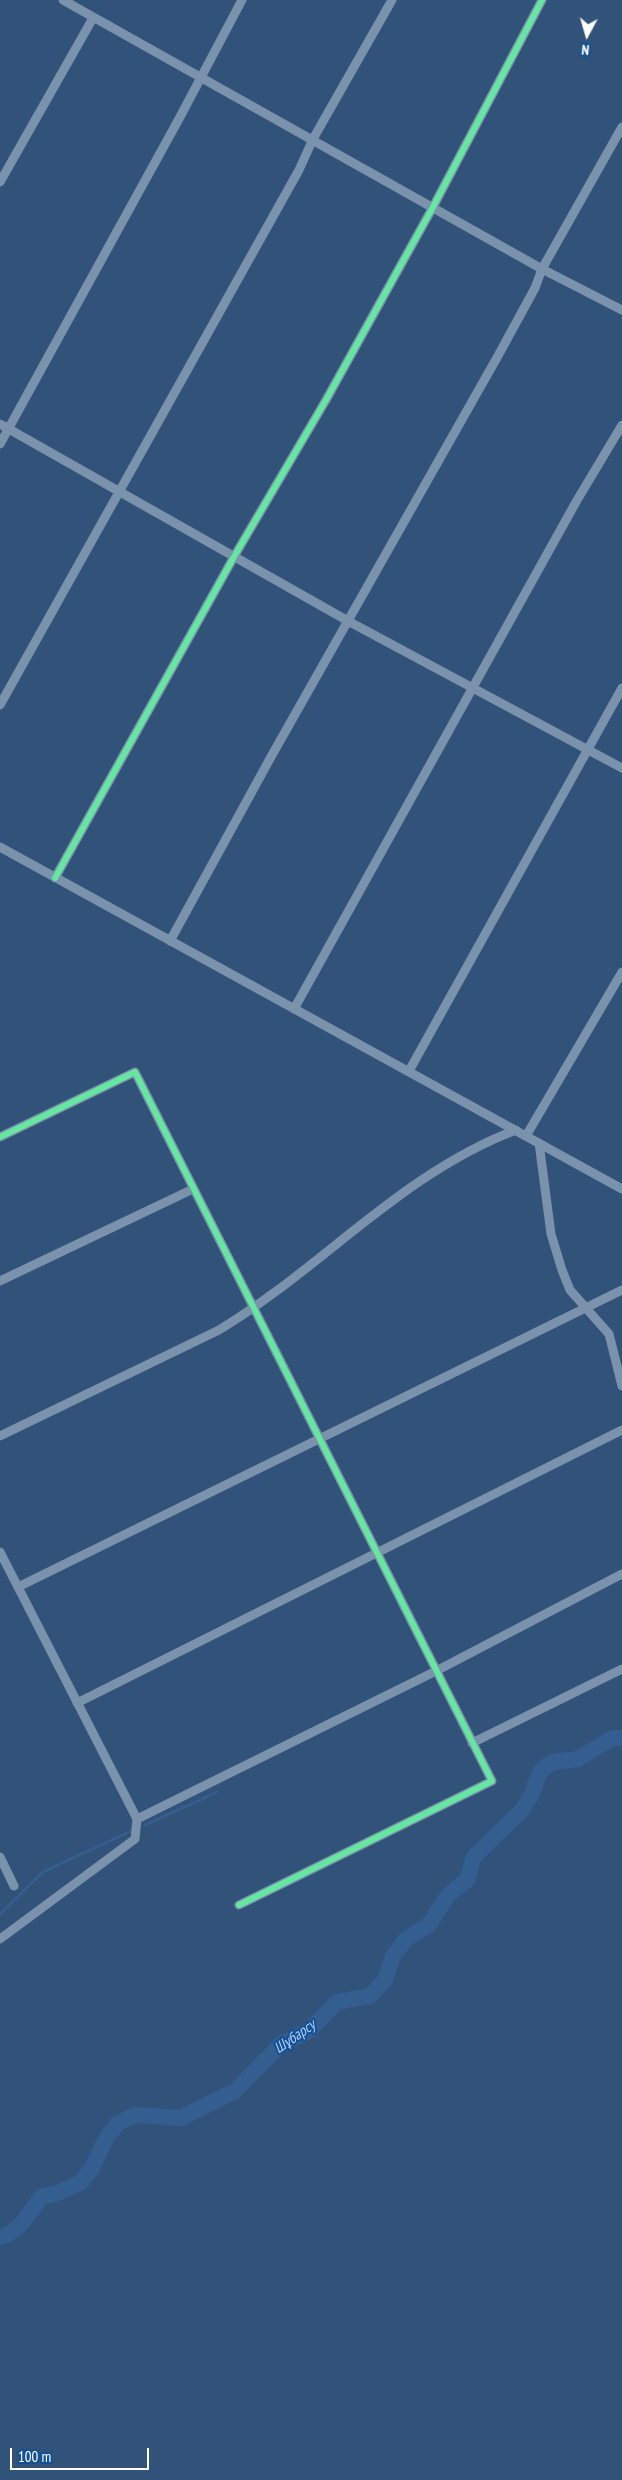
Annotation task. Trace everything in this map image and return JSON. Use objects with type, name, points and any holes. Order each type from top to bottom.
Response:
[{"type":"street","points":[[63,0],[78,4],[93,18],[313,139],[542,269],[622,310]]},
{"type":"street","points":[[0,444],[242,0]]},
{"type":"street","points":[[0,705],[121,491],[299,170],[313,139],[392,0]]},
{"type":"street","points":[[55,878],[235,555],[326,400],[433,207],[542,0]]},
{"type":"street","points":[[0,182],[93,18]]},
{"type":"street","points":[[170,941],[531,296],[542,269],[622,127]]},
{"type":"street","points":[[0,424],[235,555],[348,621],[622,768]]},
{"type":"street","points":[[294,1009],[472,688],[622,425]]},
{"type":"street","points":[[409,1071],[622,688]]},
{"type":"street","points":[[0,847],[622,1189]]},
{"type":"street","points":[[526,1136],[622,972]]},
{"type":"street","points":[[0,1137],[135,1072],[192,1189],[320,1438],[492,1781],[239,1905]]},
{"type":"street","points":[[0,1436],[219,1330],[254,1310],[390,1200],[484,1142],[516,1130]]},
{"type":"street","points":[[539,1143],[551,1234],[562,1270],[570,1290],[609,1334],[622,1386]]},
{"type":"street","points":[[0,1281],[192,1189]]},
{"type":"street","points":[[18,1587],[622,1290]]},
{"type":"street","points":[[77,1703],[622,1430]]},
{"type":"street","points":[[0,1552],[137,1819],[135,1839],[0,1939]]},
{"type":"street","points":[[137,1819],[436,1671],[622,1574]]},
{"type":"street","points":[[472,1743],[622,1669]]},
{"type":"street","points":[[0,1857],[14,1886]]},
{"type":"waterway","name":"Шұбарсу","points":[[0,2237],[19,2226],[42,2196],[55,2194],[80,2183],[91,2170],[107,2137],[118,2123],[135,2115],[181,2118],[235,2091],[281,2044],[309,2031],[337,2002],[370,1996],[385,1980],[393,1956],[406,1939],[429,1925],[448,1895],[467,1880],[474,1857],[522,1810],[531,1796],[540,1772],[552,1762],[578,1759],[612,1738],[622,1738]]},
{"type":"waterway","points":[[145,1825],[217,1792]]},
{"type":"waterway","points":[[0,1914],[43,1872],[131,1831]]},
{"type":"cycle path","points":[[55,878],[235,555],[326,400],[433,207],[542,0]]},
{"type":"cycle path","points":[[0,1137],[135,1072],[492,1781],[239,1905]]}]
